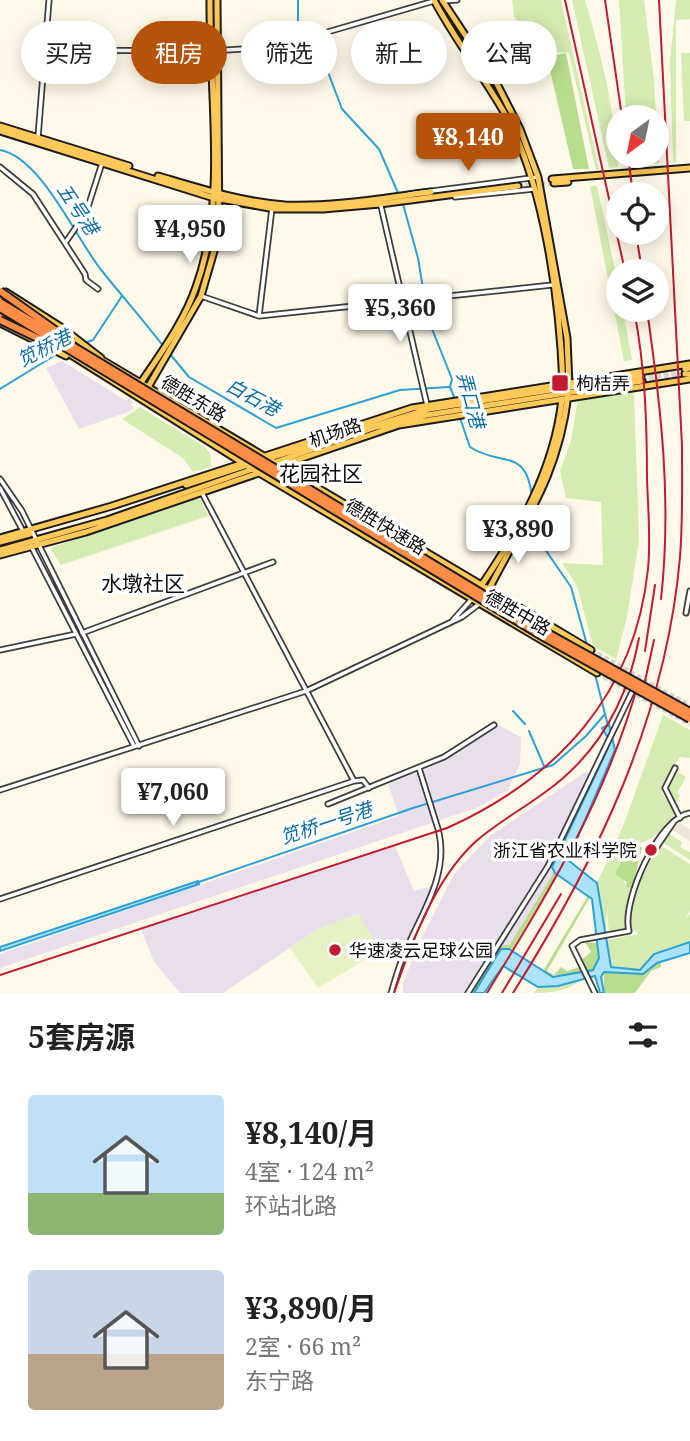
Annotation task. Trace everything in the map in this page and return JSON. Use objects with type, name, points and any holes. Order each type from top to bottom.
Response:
[{"type":"highway","points":[[0,295],[44,325]]},
{"type":"highway","points":[[0,295],[46,321],[87,354]]},
{"type":"highway","name":"德胜快速路","points":[[0,295],[87,354],[545,638],[690,719]]},
{"type":"highway","points":[[0,311],[9,320],[38,334]]},
{"type":"highway","name":"德胜快速路","points":[[0,311],[87,354],[549,634],[690,712]]},
{"type":"highway","points":[[0,322],[87,354]]},
{"type":"main road","points":[[210,0],[210,21]]},
{"type":"main road","points":[[217,0],[217,21]]},
{"type":"main road","points":[[434,0],[505,114],[530,177],[539,205],[566,390],[554,446],[538,489],[524,523],[488,591]]},
{"type":"main road","points":[[442,1],[501,91],[520,129],[538,177],[567,338],[566,390],[559,448],[541,497],[471,600]]},
{"type":"main road","points":[[132,396],[201,296],[219,234],[211,84]]},
{"type":"main road","points":[[140,401],[164,360],[202,272],[217,196],[217,84]]},
{"type":"main road","points":[[0,129],[217,196],[271,208],[323,209],[518,184]]},
{"type":"main road","points":[[553,181],[690,170]]},
{"type":"main road","points":[[217,196],[285,205],[380,202]]},
{"type":"main road","name":"德胜东路","points":[[0,295],[44,325],[75,341]]},
{"type":"main road","name":"德胜东路","points":[[0,295],[75,341],[87,354],[265,457]]},
{"type":"main road","name":"德胜东路","points":[[0,311],[38,334],[56,349]]},
{"type":"main road","name":"德胜东路","points":[[0,322],[70,356],[243,464]]},
{"type":"main road","name":"机场路","points":[[341,432],[405,415],[688,371]]},
{"type":"main road","name":"机场路","points":[[0,540],[265,457],[426,402],[448,408],[505,405],[566,390],[688,371]]},
{"type":"main road","name":"机场路","points":[[566,390],[641,379]]},
{"type":"main road","name":"机场路","points":[[0,553],[202,493],[391,427],[435,416],[448,408]]},
{"type":"main road","name":"机场路","points":[[34,545],[376,427],[435,416]]},
{"type":"main road","points":[[315,449],[324,451]]},
{"type":"main road","name":"德胜中路","points":[[265,457],[589,649]]},
{"type":"main road","points":[[298,460],[294,471],[299,478]]},
{"type":"main road","name":"德胜中路","points":[[243,464],[595,672]]},
{"type":"street","points":[[48,21],[49,0]]},
{"type":"street","points":[[227,49],[295,43],[434,0]]},
{"type":"street","points":[[442,1],[457,0]]},
{"type":"street","points":[[38,140],[43,84]]},
{"type":"street","points":[[65,243],[81,222],[103,160]]},
{"type":"street","points":[[0,167],[33,194],[86,280],[98,289]]},
{"type":"street","points":[[406,198],[413,192],[538,177]]},
{"type":"street","points":[[406,198],[541,188]]},
{"type":"street","points":[[380,202],[426,402]]},
{"type":"street","points":[[259,316],[271,208]]},
{"type":"street","points":[[201,296],[259,316],[552,285]]},
{"type":"street","points":[[0,479],[76,634],[137,746]]},
{"type":"street","points":[[0,488],[28,533]]},
{"type":"street","points":[[202,493],[354,781]]},
{"type":"street","points":[[34,545],[82,633],[137,746]]},
{"type":"street","points":[[82,633],[274,562]]},
{"type":"street","points":[[0,790],[306,691],[452,622],[478,604],[488,591]]},
{"type":"street","points":[[686,613],[690,591]]},
{"type":"street","points":[[452,622],[471,600]]},
{"type":"street","points":[[0,650],[76,634]]},
{"type":"street","points":[[468,993],[548,866],[632,692]]},
{"type":"street","points":[[328,804],[444,757],[494,725]]},
{"type":"street","points":[[391,993],[402,957],[433,893],[442,845],[419,768]]},
{"type":"street","points":[[675,768],[665,788],[680,817]]},
{"type":"street","points":[[0,899],[354,781],[363,780],[369,788]]},
{"type":"street","points":[[595,993],[572,946],[580,940],[593,940],[629,931],[632,894],[665,828],[680,817],[690,815]]},
{"type":"shaded area","points":[[62,361],[125,400],[131,398],[133,410],[79,429],[46,368]]},
{"type":"shaded area","points":[[498,725],[521,737],[520,764],[508,790],[479,807],[0,968],[0,954],[399,816],[388,784],[435,765]]},
{"type":"shaded area","points":[[587,771],[592,777],[585,802],[552,867],[554,872],[510,945],[500,947],[471,993],[403,993],[403,983],[421,939],[454,874],[490,836]]},
{"type":"shaded area","points":[[678,822],[690,829],[690,841],[672,830]]},
{"type":"shaded area","points":[[395,846],[414,891],[433,886],[402,957],[383,956],[358,914],[318,929],[223,993],[180,993],[154,962],[141,929]]},
{"type":"green space","points":[[512,0],[561,0],[599,169],[596,170],[569,53],[557,53],[557,21],[518,21],[514,17]]},
{"type":"green space","points":[[572,0],[585,0],[602,62],[610,105],[606,105],[606,154]]},
{"type":"green space","points":[[619,0],[644,0],[656,105],[625,105]]},
{"type":"green space","points":[[676,0],[690,0],[690,19],[676,20],[676,162],[673,163],[670,61]]},
{"type":"green space","points":[[566,53],[589,169],[573,169],[553,84],[557,84],[557,55]]},
{"type":"green space","points":[[681,53],[690,53],[690,121],[684,121]]},
{"type":"green space","points":[[590,186],[597,186],[606,228],[606,245],[610,245],[613,259],[606,259],[606,268]]},
{"type":"green space","points":[[616,322],[625,322],[632,360],[624,361]]},
{"type":"green space","points":[[634,392],[639,540],[627,617],[616,659],[593,646],[577,586],[562,563],[603,565],[601,502],[566,498],[560,471],[571,440],[578,400]]},
{"type":"green space","points":[[140,407],[206,448],[210,454],[211,467],[193,472],[183,458],[122,419]]},
{"type":"green space","points":[[194,498],[201,500],[208,516],[61,565],[50,548]]},
{"type":"green space","points":[[663,715],[690,730],[690,758],[680,757],[663,783],[662,793],[675,811],[673,817],[661,832],[650,839],[641,843],[633,839],[623,879],[626,887],[632,888],[630,894],[633,894],[657,849],[663,847],[690,864],[690,911],[684,920],[690,914],[690,942],[654,955],[640,970],[611,967],[605,940],[639,934],[631,929],[609,934],[607,910],[605,934],[597,883],[624,824]]},
{"type":"green space","points":[[675,771],[686,777],[677,793],[680,796],[676,803],[667,788]]},
{"type":"green space","points":[[669,834],[682,842],[680,847],[690,852],[690,860],[662,842]]},
{"type":"green space","points":[[633,839],[642,848],[632,888],[626,887],[627,882],[615,874]]},
{"type":"green space","points":[[554,872],[557,875],[511,951],[501,949],[474,993],[471,993],[500,947],[510,944]]},
{"type":"green space","points":[[589,894],[590,897],[547,971],[554,975],[561,967],[567,971],[579,967],[581,973],[548,976],[543,971]]},
{"type":"green space","name":"华速凌云足球公园","points":[[359,914],[380,951],[318,988],[290,948],[318,929]]},
{"type":"green space","points":[[585,942],[598,943],[599,962],[593,970],[587,971],[581,960],[591,952]]},
{"type":"green space","points":[[661,961],[661,967],[651,971],[635,993],[604,993],[604,972],[639,974]]},
{"type":"green space","points":[[582,978],[566,988],[534,993],[538,987],[558,986]]},
{"type":"water","points":[[609,724],[615,750],[568,860],[597,883],[611,967],[640,970],[654,954],[690,942],[690,953],[657,963],[643,974],[604,972],[601,977],[604,993],[600,993],[595,976],[558,986],[538,987],[503,966],[484,993],[474,993],[501,949],[509,949],[553,977],[593,970],[599,958],[592,899],[555,873],[552,867],[608,748],[608,738],[602,728]]},
{"type":"water","points":[[198,881],[199,884],[0,951],[0,947]]},
{"type":"waterway","name":"弄口港","points":[[298,0],[298,27],[323,59],[342,109],[379,149],[398,193]]},
{"type":"waterway","name":"五号港","points":[[0,150],[15,156],[30,167],[57,201],[102,271],[164,347]]},
{"type":"waterway","name":"弄口港","points":[[403,204],[418,258],[428,319],[452,379],[450,387],[455,399]]},
{"type":"waterway","name":"笕桥港","points":[[85,343],[93,340],[122,296]]},
{"type":"waterway","name":"笕桥港","points":[[0,389],[57,354]]},
{"type":"waterway","name":"白石港","points":[[170,354],[189,377],[276,428],[400,390],[449,387]]},
{"type":"waterway","name":"弄口港","points":[[460,418],[470,447],[518,464],[529,481],[532,497]]},
{"type":"waterway","name":"弄口港","points":[[533,513],[540,542],[571,587],[587,645]]},
{"type":"waterway","name":"弄口港","points":[[595,674],[608,726]]},
{"type":"waterway","points":[[513,711],[525,724]]},
{"type":"waterway","name":"笕桥一号港","points":[[196,883],[413,808],[553,765],[586,736],[605,714]]},
{"type":"waterway","points":[[529,731],[544,766]]},
{"type":"tunnel","points":[[518,186],[554,183]]},
{"type":"tunnel","points":[[641,376],[685,369]]},
{"type":"tunnel","points":[[642,381],[685,374]]},
{"type":"tunnel","points":[[591,650],[690,706]]},
{"type":"tunnel","points":[[597,673],[690,724]]},
{"type":"railway","points":[[565,0],[622,259]]},
{"type":"railway","points":[[605,0],[620,105]]},
{"type":"railway","points":[[513,993],[573,891],[623,785],[660,674],[672,616],[681,543],[682,446],[659,0]]},
{"type":"railway","points":[[630,168],[631,182]]},
{"type":"railway","points":[[638,245],[640,259]]},
{"type":"railway","points":[[0,975],[447,828],[487,808],[556,757],[584,727],[608,693],[627,655],[640,614],[648,569],[649,535],[645,394],[636,322]]},
{"type":"railway","points":[[649,322],[657,382],[665,490],[661,599]]},
{"type":"railway","points":[[645,651],[655,585]]},
{"type":"railway","points":[[394,993],[426,913],[447,875],[460,858],[482,836],[563,778],[595,744],[618,706],[634,662],[639,638]]},
{"type":"railway","points":[[642,695],[654,640]]},
{"type":"railway","points":[[487,993],[554,880],[593,805],[610,766],[639,681]]},
{"type":"railway","points":[[502,993],[561,894]]},
{"type":"place","name":"枸桔弄","points":[[560,383]]},
{"type":"place","name":"浙江省农业科学院","points":[[651,850]]},
{"type":"place","name":"华速凌云足球公园","points":[[335,950]]},
{"type":"district","name":"花园社区","points":[[321,473]]},
{"type":"district","name":"水墩社区","points":[[143,583]]}]
